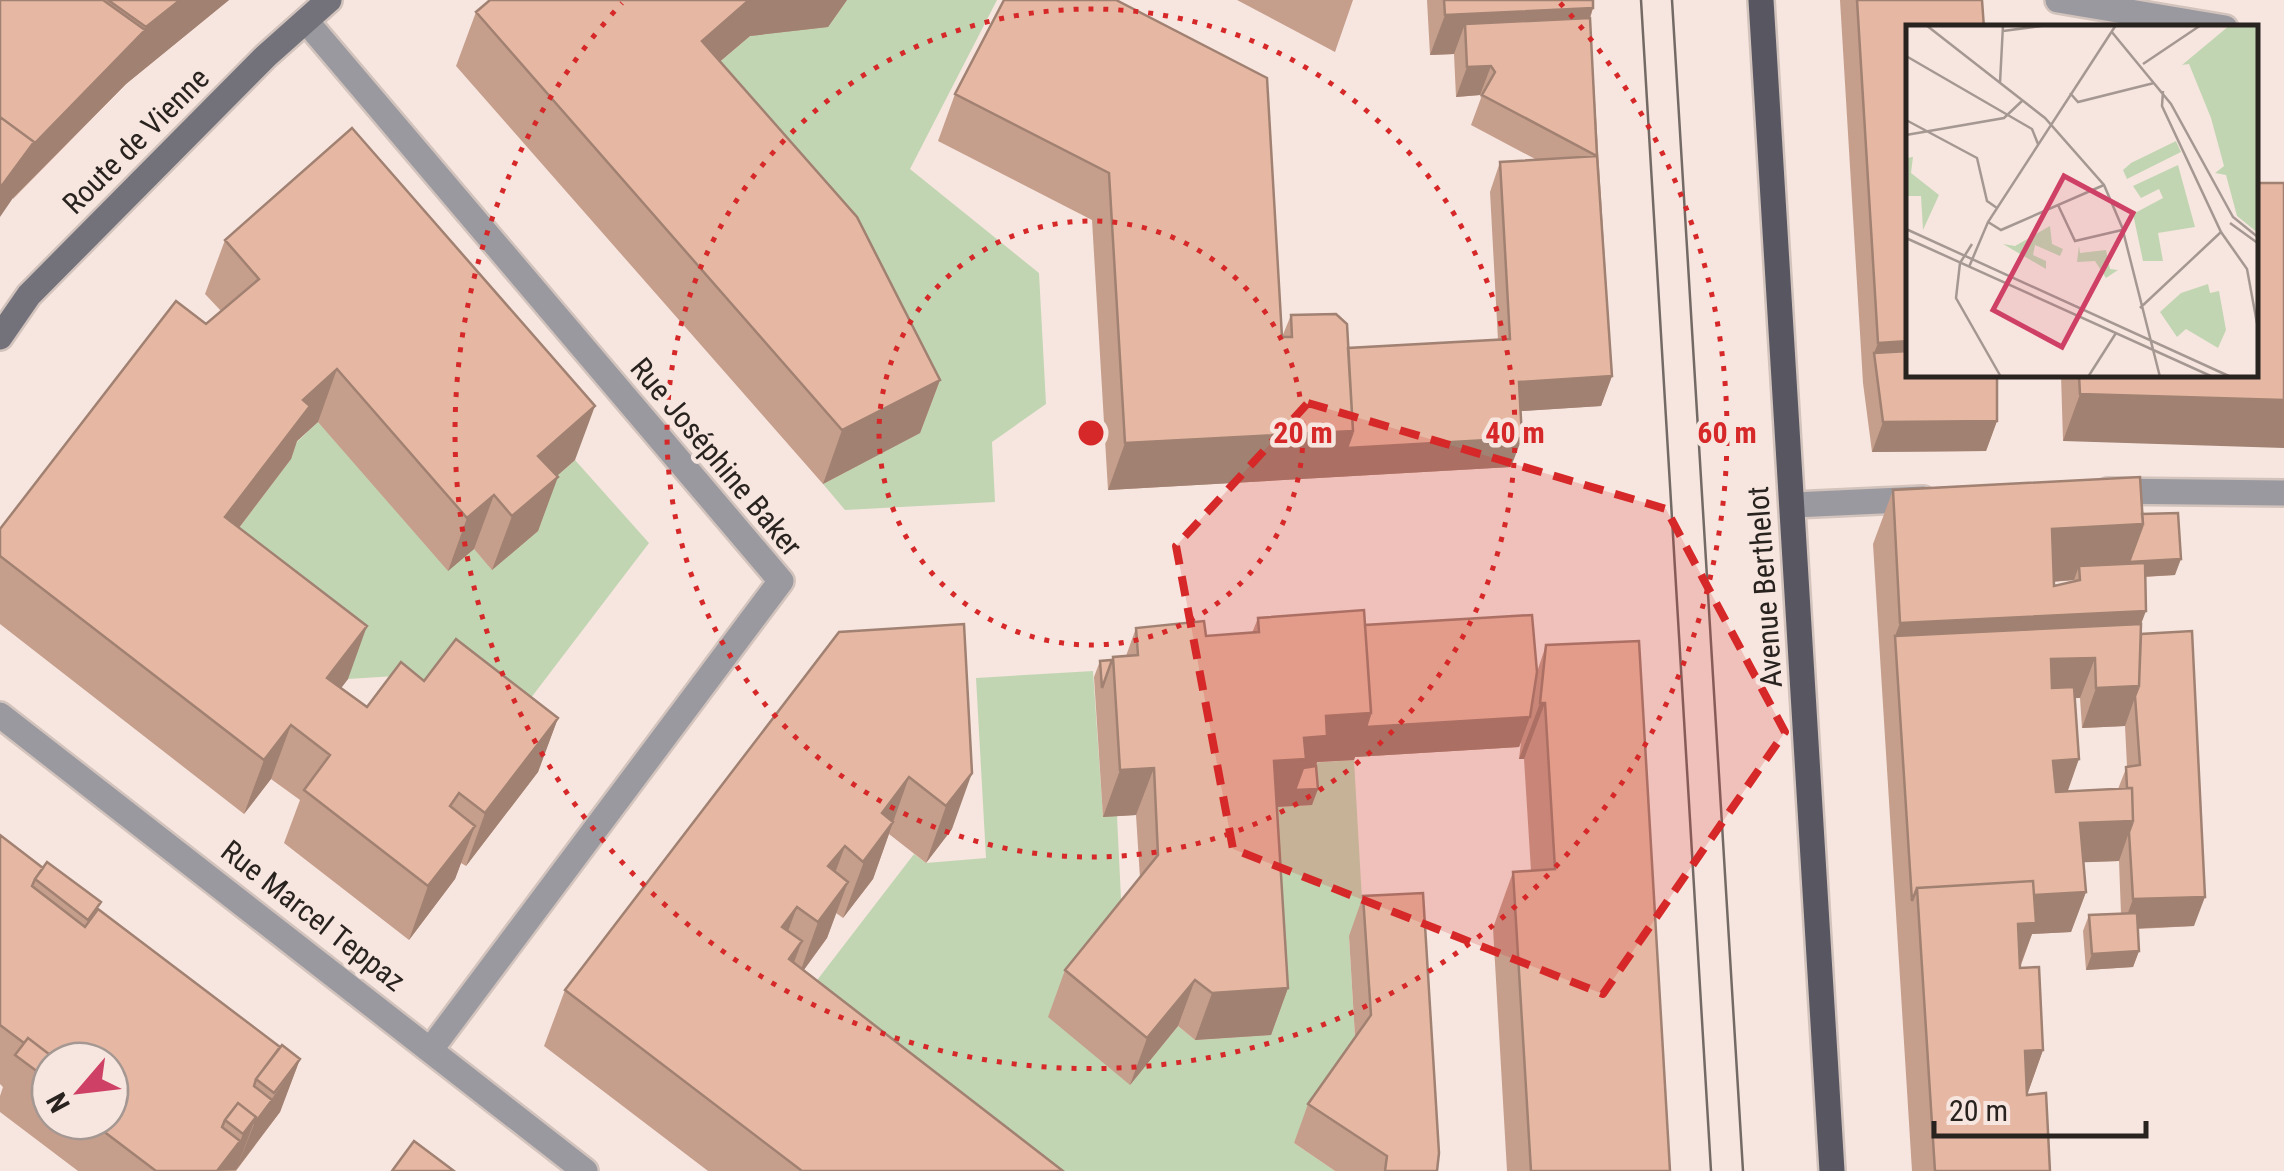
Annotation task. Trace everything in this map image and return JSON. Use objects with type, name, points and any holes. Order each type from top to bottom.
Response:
[{"type":"main road","name":"Route de Vienne","points":[[0,336],[29,295],[266,56],[329,0]]},
{"type":"main road","name":"Avenue Berthelot","points":[[1761,0],[1832,1171]]},
{"type":"street","points":[[2058,0],[2207,25]]},
{"type":"street","name":"Rue Joséphine Baker","points":[[306,21],[781,581],[431,1049]]},
{"type":"street","points":[[2084,492],[2142,489],[2284,493]]},
{"type":"street","points":[[1794,505],[1950,498]]},
{"type":"street","name":"Rue Marcel Teppaz","points":[[0,714],[586,1171]]},
{"type":"highlighted area","points":[[1308,403],[1666,509],[1785,732],[1603,994],[1233,849],[1176,546]]},
{"type":"green space","points":[[847,0],[997,0],[910,169],[1039,273],[1046,404],[992,442],[995,502],[845,510],[823,484],[920,432],[682,94],[750,36]]},
{"type":"green space","points":[[318,422],[474,549],[492,569],[519,509],[575,460],[649,543],[498,741],[412,675],[348,679],[206,571],[290,460],[284,454]]},
{"type":"green space","points":[[1093,671],[1103,816],[1117,816],[1130,1084],[1178,1026],[1195,1040],[1270,1035],[1257,808],[1312,805],[1309,763],[1354,760],[1364,935],[1349,936],[1356,1055],[1294,1143],[1335,1171],[970,1171],[811,988],[914,854],[926,863],[986,858],[976,678]]},
{"type":"building","points":[[0,0],[103,0],[145,30],[33,145],[0,117]]},
{"type":"building","points":[[108,0],[180,0],[146,27]]},
{"type":"building","points":[[490,0],[749,0],[702,41],[857,217],[940,380],[842,430],[476,12]]},
{"type":"building","points":[[1004,0],[1116,0],[1267,78],[1282,337],[1292,337],[1291,315],[1336,314],[1347,324],[1353,431],[1125,443],[1109,173],[955,94]]},
{"type":"building","points":[[1444,0],[1593,0],[1593,8],[1445,15]]},
{"type":"building","points":[[1857,0],[1982,0],[1984,25],[1906,25],[1906,341],[1878,343]]},
{"type":"building","points":[[1590,18],[1597,156],[1482,95],[1495,72],[1491,66],[1467,67],[1465,24]]},
{"type":"building","points":[[0,117],[34,142],[0,188]]},
{"type":"building","points":[[352,128],[595,406],[538,456],[558,477],[512,516],[494,495],[467,518],[337,369],[303,400],[310,406],[225,517],[367,626],[327,678],[367,707],[401,662],[424,681],[456,639],[558,718],[485,813],[459,793],[450,806],[475,826],[428,886],[304,790],[330,755],[291,725],[264,760],[0,556],[0,529],[176,301],[206,324],[259,279],[225,240]]},
{"type":"building","points":[[1597,156],[1612,376],[1519,382],[1522,438],[1347,448],[1353,431],[1348,348],[1510,339],[1500,162]]},
{"type":"building","points":[[2259,183],[2284,183],[2284,400],[2080,394],[2079,378],[2259,378]]},
{"type":"building","points":[[1906,351],[1906,378],[1997,378],[1997,421],[1883,422],[1874,353]]},
{"type":"building","points":[[2140,477],[2143,524],[2052,529],[2054,586],[2080,580],[2079,566],[2145,563],[2146,611],[1900,623],[1893,490]]},
{"type":"building","points":[[2178,513],[2181,559],[2129,562],[2143,524],[2142,514]]},
{"type":"building","points":[[1364,610],[1371,713],[1326,716],[1327,736],[1304,738],[1306,759],[1274,761],[1288,988],[1212,993],[1195,980],[1147,1038],[1065,970],[1158,855],[1154,768],[1120,770],[1113,657],[1138,655],[1136,628],[1204,621],[1206,636],[1259,632],[1258,618]]},
{"type":"building","points":[[1532,615],[1537,672],[1530,717],[1366,727],[1371,711],[1365,625]]},
{"type":"building","points":[[964,624],[972,773],[946,806],[909,777],[882,813],[893,822],[863,862],[845,846],[828,866],[848,882],[818,922],[797,907],[782,927],[802,941],[789,959],[1063,1171],[802,1171],[565,990],[839,632]]},
{"type":"building","points":[[2141,624],[2139,686],[2096,688],[2095,658],[2051,659],[2052,688],[2074,687],[2079,759],[2053,761],[2056,792],[2132,788],[2133,821],[2080,823],[2086,892],[2034,895],[2033,881],[1917,888],[1912,901],[1895,636]]},
{"type":"building","points":[[2192,631],[2205,897],[2133,899],[2129,832],[2133,821],[2132,788],[2127,788],[2126,767],[2140,765],[2135,696],[2139,686],[2141,634]]},
{"type":"building","points":[[1639,641],[1670,1171],[1531,1171],[1513,872],[1555,869],[1545,703],[1540,703],[1546,645]]},
{"type":"building","points":[[1112,660],[1102,688],[1100,661]]},
{"type":"building","points":[[1316,766],[1318,789],[1295,790],[1303,768]]},
{"type":"building","points":[[0,835],[43,868],[32,886],[85,927],[98,909],[280,1047],[254,1086],[272,1100],[254,1124],[256,1117],[238,1103],[222,1127],[240,1141],[217,1171],[156,1171],[116,1141],[130,1141],[130,1041],[28,1038],[24,1043],[0,1025]]},
{"type":"building","points":[[47,862],[101,902],[88,920],[35,879]]},
{"type":"building","points":[[2033,881],[2036,923],[2018,924],[2020,968],[2039,967],[2043,1050],[2025,1051],[2027,1095],[2046,1093],[2050,1171],[1935,1171],[1917,888]]},
{"type":"building","points":[[1423,893],[1437,1171],[1385,1171],[1387,1156],[1308,1104],[1371,1015],[1363,896]]},
{"type":"building","points":[[2137,913],[2139,951],[2092,954],[2089,915]]},
{"type":"building","points":[[28,1038],[32,1041],[30,1066],[15,1055]]},
{"type":"building","points":[[282,1045],[300,1059],[274,1093],[256,1079]]},
{"type":"building","points":[[238,1103],[256,1117],[243,1134],[225,1120]]},
{"type":"building","points":[[414,1141],[454,1171],[392,1171]]},
{"type":"tram line","points":[[1641,0],[1711,1171]]},
{"type":"tram line","points":[[1672,0],[1743,1171]]}]
